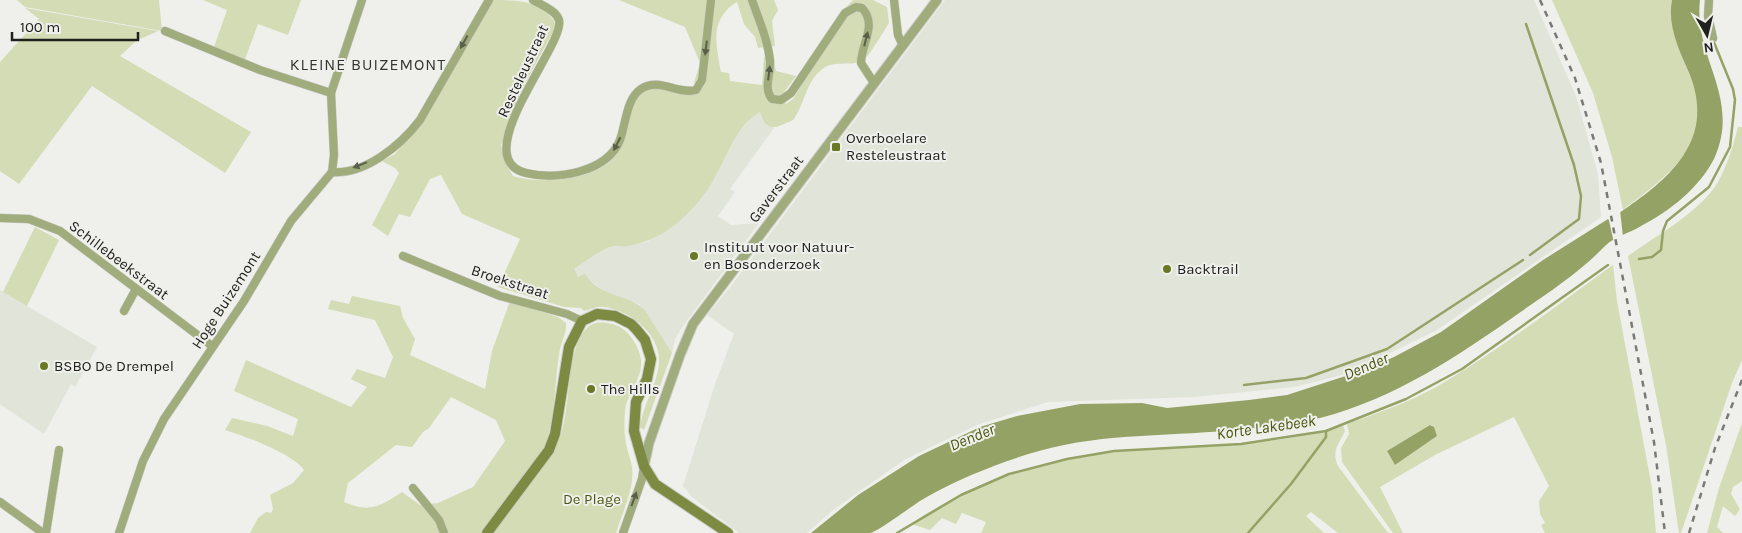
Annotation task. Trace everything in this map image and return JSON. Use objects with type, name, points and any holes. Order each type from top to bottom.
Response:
[{"type":"main road","points":[[487,533],[549,450],[555,434],[569,346],[582,321],[597,314],[615,316],[631,324],[645,340],[651,359],[647,378],[636,402],[634,431],[644,466],[655,484],[728,533]]},
{"type":"street","points":[[362,0],[331,93],[334,155],[332,172],[342,173],[388,153],[407,136],[420,120],[489,0]]},
{"type":"street","name":"Resteleustraat","points":[[532,0],[554,12],[558,18],[559,30],[528,86],[510,131],[506,146],[507,157],[518,170],[537,175],[552,175],[592,166],[611,155],[619,141],[631,100],[650,84],[696,90],[702,80],[711,0]]},
{"type":"street","points":[[752,0],[768,48],[770,63],[767,89],[772,99],[781,100],[791,93],[837,23],[845,13],[856,7],[862,8],[868,17],[868,34],[861,63],[874,83]]},
{"type":"street","points":[[894,0],[898,35],[903,46]]},
{"type":"street","name":"Gaverstraat","points":[[644,466],[649,443],[689,330],[937,0]]},
{"type":"street","points":[[1709,0],[1708,16],[1713,38]]},
{"type":"street","points":[[165,32],[260,70],[331,93]]},
{"type":"street","name":"Hoge Buizemont","points":[[118,533],[151,442],[212,346],[244,301],[291,222],[332,172]]},
{"type":"street","name":"Schillebeekstraat","points":[[0,218],[29,219],[60,231],[212,346]]},
{"type":"street","name":"Broekstraat","points":[[403,256],[500,296],[567,314],[582,321]]},
{"type":"street","points":[[124,311],[136,289]]},
{"type":"street","points":[[0,502],[44,533],[59,450]]},
{"type":"street","points":[[623,533],[642,479],[644,466]]},
{"type":"street","points":[[414,488],[439,520],[444,533]]},
{"type":"shaded area","points":[[945,0],[1534,0],[1576,96],[1598,174],[1601,217],[1437,330],[1349,373],[1295,387],[1195,397],[1048,402],[977,425],[904,460],[833,510],[807,533],[739,533],[692,497],[683,486],[715,384],[734,334],[707,315],[731,286]]},
{"type":"shaded area","points":[[760,112],[767,126],[774,128],[730,189],[735,192],[718,216],[731,225],[759,223],[681,329],[675,339],[672,353],[645,310],[639,304],[608,294],[589,280],[578,277],[573,269],[600,251],[615,245],[625,246],[647,242],[682,219],[736,135],[752,117]]},
{"type":"shaded area","name":"BSBO De Drempel","points":[[0,290],[97,347],[75,387],[71,384],[44,434],[0,404]]},
{"type":"green space","points":[[17,0],[159,0],[162,31],[25,7]]},
{"type":"green space","points":[[203,0],[301,0],[288,35],[258,24],[244,62],[213,50],[227,10]]},
{"type":"green space","points":[[492,0],[520,1],[537,6],[551,17],[556,26],[521,91],[501,145],[505,162],[513,176],[538,180],[553,180],[584,175],[609,163],[617,154],[624,141],[634,98],[644,92],[656,88],[688,95],[699,91],[704,86],[694,83],[700,63],[685,27],[619,0],[748,0],[754,13],[754,0],[774,0],[778,10],[772,21],[775,46],[758,48],[755,37],[744,24],[737,2],[728,9],[718,24],[717,52],[721,72],[729,73],[730,81],[762,85],[764,57],[773,59],[776,71],[796,76],[781,96],[786,104],[793,99],[841,21],[845,8],[853,0],[873,0],[887,7],[889,23],[869,54],[857,63],[836,64],[821,70],[808,87],[793,120],[772,127],[766,124],[760,112],[744,125],[733,141],[708,188],[682,219],[664,233],[636,244],[615,246],[603,250],[574,269],[578,277],[585,274],[598,287],[645,310],[672,353],[644,430],[640,427],[659,361],[654,341],[641,324],[622,312],[613,309],[603,307],[584,311],[581,308],[564,307],[498,287],[520,239],[462,214],[441,175],[430,179],[410,217],[399,214],[388,236],[372,225],[399,173],[395,168],[382,161],[395,154],[420,123]]},
{"type":"green space","points":[[1552,0],[1672,0],[1672,17],[1678,45],[1695,91],[1698,111],[1696,130],[1690,146],[1680,161],[1623,210],[1612,157],[1593,93]]},
{"type":"green space","points":[[25,8],[158,31],[136,41],[120,56],[251,132],[225,173],[92,86],[19,184],[0,171],[0,62],[39,19]]},
{"type":"green space","points":[[1738,127],[1742,127],[1742,360],[1732,383],[1681,533],[1679,533],[1666,445],[1628,256],[1689,213],[1710,193],[1725,168]]},
{"type":"green space","points":[[35,227],[59,240],[27,306],[3,292]]},
{"type":"green space","points":[[1613,265],[1617,301],[1652,488],[1656,533],[1545,533],[1541,525],[1545,523],[1540,514],[1539,501],[1549,486],[1514,417],[1435,455],[1380,487],[1403,533],[1393,533],[1342,462],[1341,448],[1349,434],[1347,424],[1405,402],[1438,386],[1505,343]],"holes":[[[1432,425],[1437,436],[1395,465],[1387,451]]]},
{"type":"green space","name":"De Plage","points":[[352,296],[400,306],[403,318],[415,339],[410,355],[485,389],[492,351],[510,301],[558,317],[566,323],[566,330],[560,349],[550,426],[543,452],[552,455],[564,424],[571,370],[579,339],[587,328],[593,324],[609,323],[623,329],[638,348],[641,367],[625,410],[625,439],[632,464],[632,483],[616,533],[250,533],[258,518],[266,512],[271,513],[273,509],[270,495],[293,483],[304,470],[290,458],[279,452],[256,441],[225,430],[232,418],[267,426],[293,436],[298,419],[234,391],[246,360],[351,407],[367,387],[351,379],[357,369],[385,378],[393,357],[375,320],[328,309],[331,300],[349,304]],"holes":[[[451,397],[496,420],[505,441],[473,487],[438,503],[420,505],[402,492],[374,507],[361,507],[344,502],[348,483],[396,445],[412,447],[423,432],[429,428]]]},
{"type":"green space","points":[[1742,423],[1742,481],[1733,487],[1731,494],[1740,509],[1735,516],[1723,506],[1717,527],[1723,533],[1707,533],[1719,488]]},
{"type":"green space","points":[[1343,425],[1345,431],[1338,444],[1335,456],[1338,466],[1388,533],[1338,533],[1311,512],[1306,516],[1324,533],[981,533],[986,522],[962,513],[956,524],[942,518],[930,530],[911,524],[934,509],[982,485],[1033,467],[1060,460],[1119,450],[1188,448],[1255,443],[1300,436]]},
{"type":"water","name":"Dender","points":[[1672,0],[1700,0],[1700,21],[1703,41],[1715,78],[1723,116],[1721,137],[1714,159],[1708,170],[1692,189],[1673,206],[1652,220],[1609,243],[1565,280],[1499,327],[1426,374],[1347,410],[1292,424],[1115,438],[1064,445],[1039,451],[966,477],[925,498],[870,533],[811,533],[858,495],[919,456],[980,427],[1017,416],[1080,404],[1142,403],[1167,408],[1287,395],[1361,371],[1394,357],[1441,332],[1543,260],[1629,206],[1666,177],[1680,160],[1691,142],[1697,121],[1696,99],[1673,28],[1671,19]]},
{"type":"water","points":[[1430,425],[1434,427],[1437,436],[1395,465],[1387,451]]},
{"type":"pier","points":[[1620,210],[1623,237],[1614,243],[1608,216]]},
{"type":"waterway","points":[[1526,24],[1574,165],[1581,196],[1579,219],[1530,255]]},
{"type":"waterway","name":"Korte Lakebeek","points":[[1639,259],[1652,257],[1661,250],[1663,231],[1667,221],[1709,187],[1730,147],[1735,100],[1733,89],[1713,40]]},
{"type":"waterway","name":"Dender","points":[[1244,385],[1306,378],[1387,349],[1523,260]]},
{"type":"waterway","name":"Korte Lakebeek","points":[[897,533],[961,495],[1009,474],[1067,459],[1114,451],[1241,444],[1326,431],[1406,399],[1462,369],[1608,265]]},
{"type":"waterway","points":[[1248,533],[1291,484],[1326,437],[1326,431]]},
{"type":"railway","points":[[1540,0],[1575,78],[1601,163],[1654,442],[1665,533]]},
{"type":"railway","points":[[1689,533],[1715,448],[1742,380]]},
{"type":"place","name":"Overboelare Resteleustraat","points":[[836,147]]},
{"type":"place","name":"Instituut voor Natuur- en Bosonderzoek","points":[[694,256]]},
{"type":"place","name":"Backtrail","points":[[1167,269]]},
{"type":"place","name":"BSBO De Drempel","points":[[44,366]]},
{"type":"place","name":"The Hills","points":[[591,389]]},
{"type":"district","name":"KLEINE BUIZEMONT","points":[[368,64]]}]
